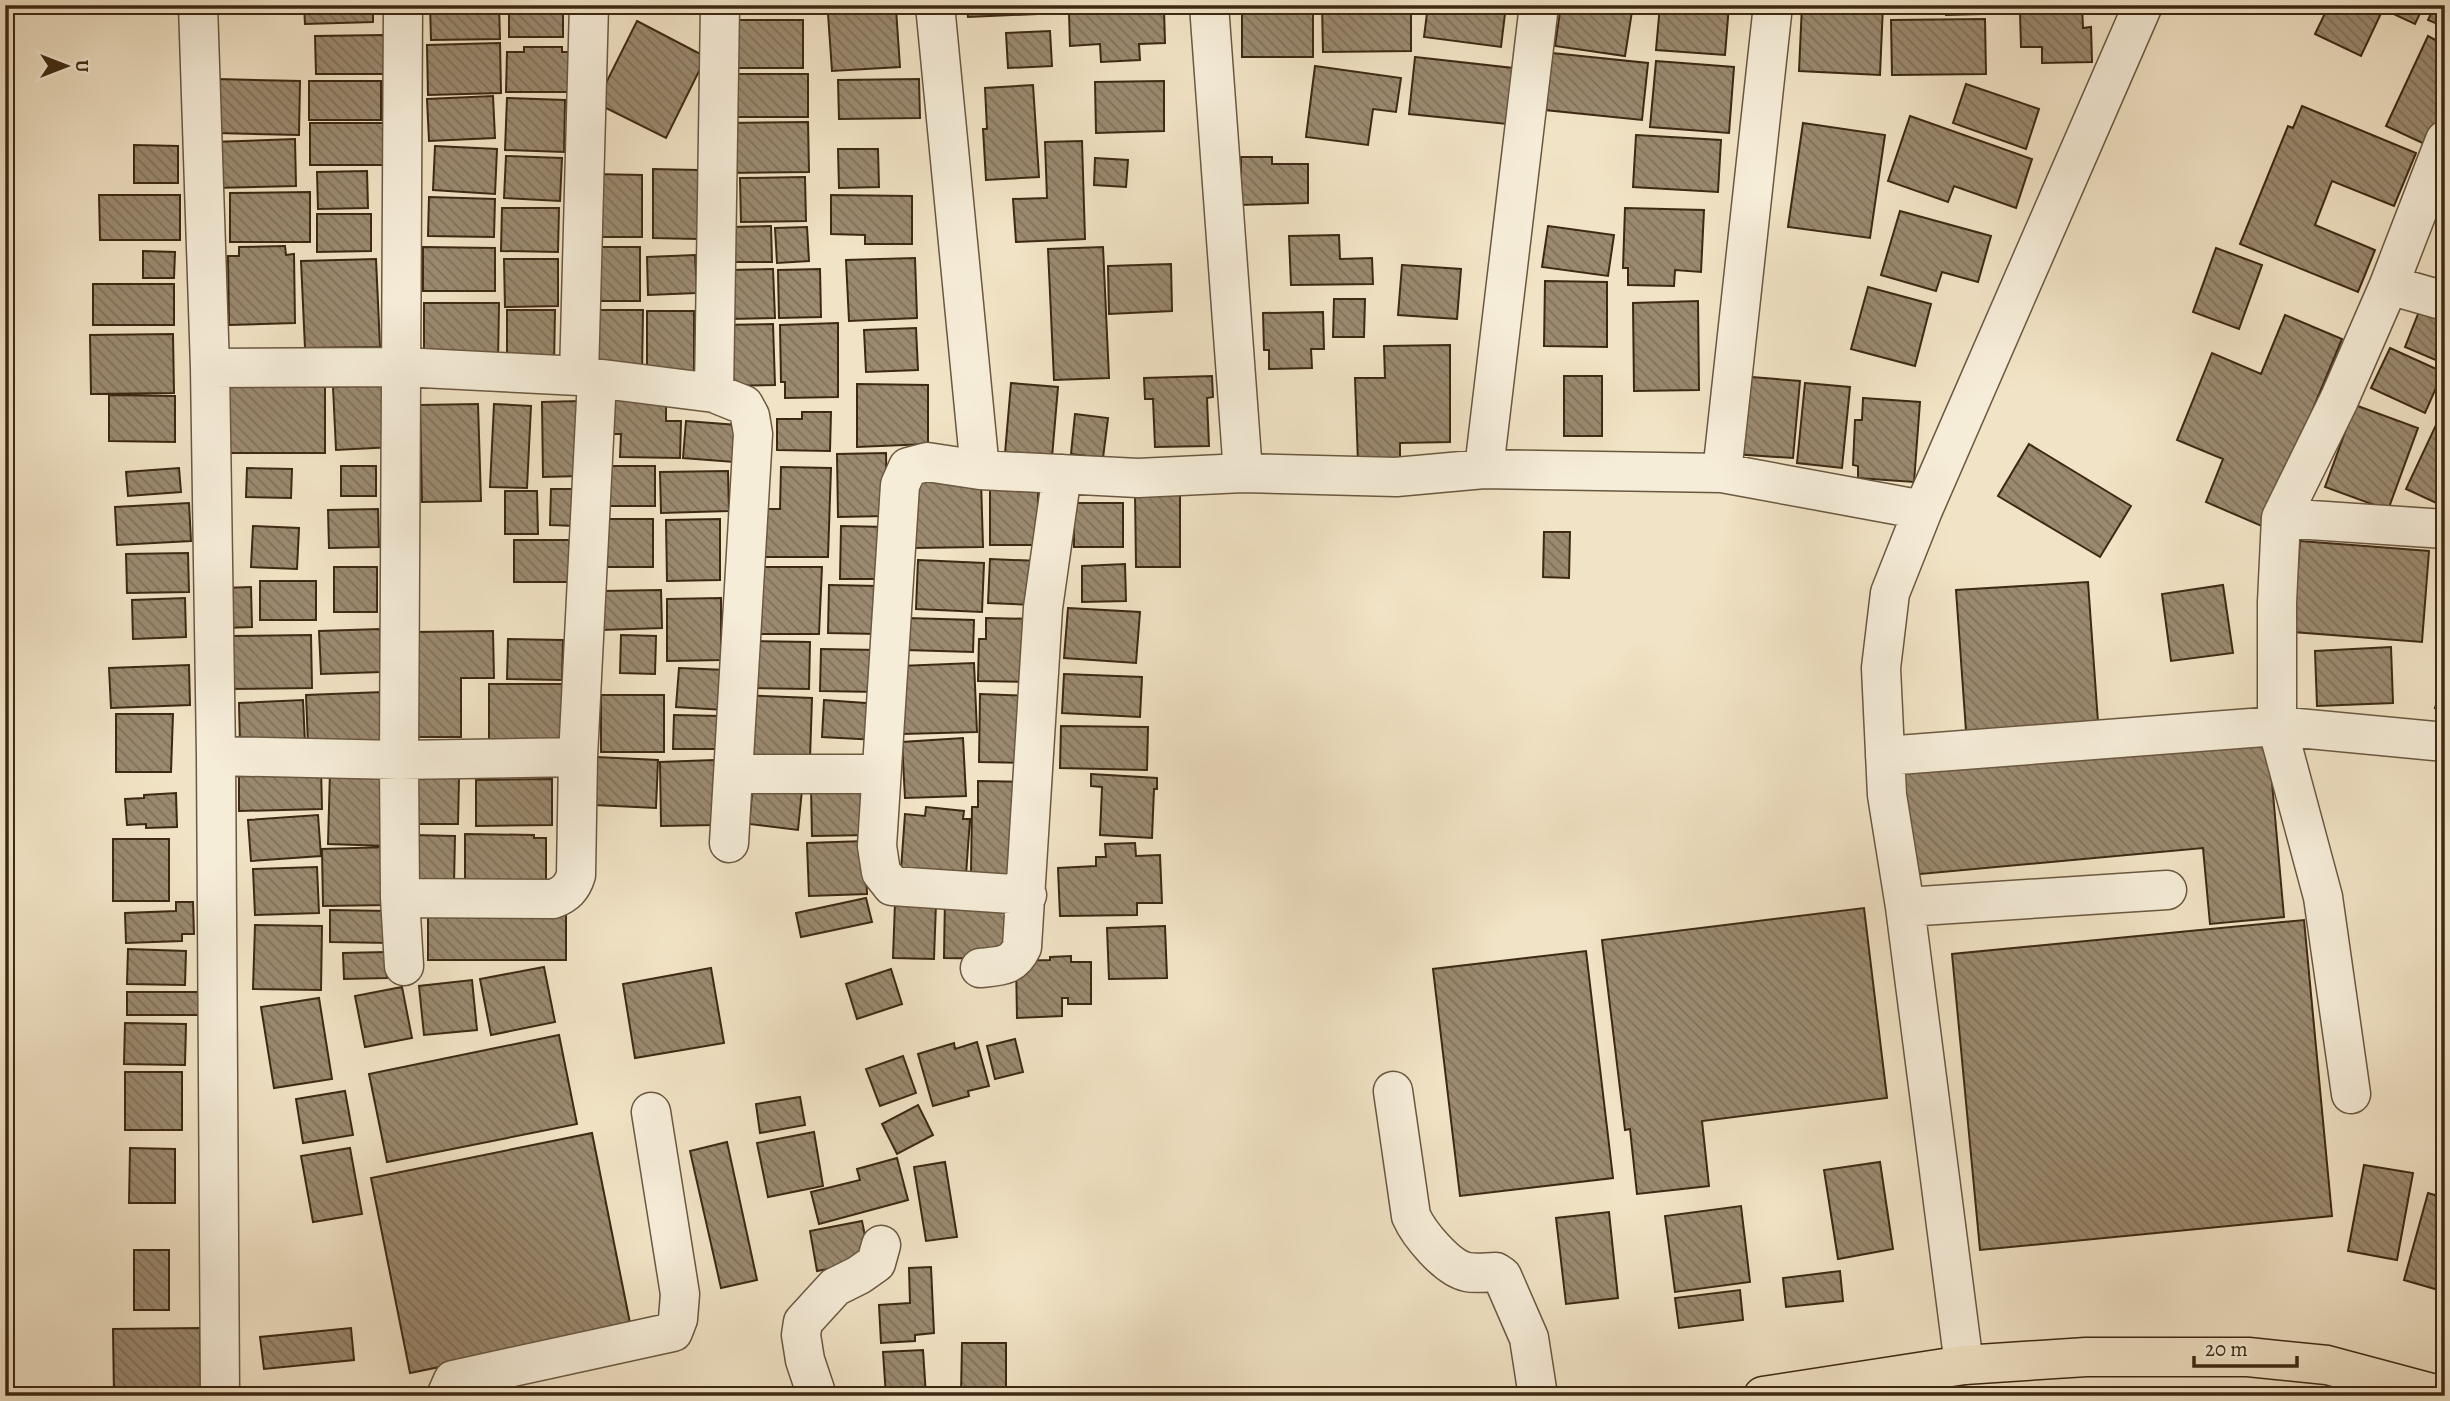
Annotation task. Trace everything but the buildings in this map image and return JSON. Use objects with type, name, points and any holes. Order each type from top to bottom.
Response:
[{"type":"highway","points":[[1763,1396],[1964,1365],[2086,1356],[2248,1357],[2327,1365],[2443,1396]]},
{"type":"street","points":[[198,5],[210,368],[216,756],[220,1396]]},
{"type":"street","points":[[403,5],[399,760],[400,898],[404,966]]},
{"type":"street","points":[[400,898],[553,899],[564,895],[573,886],[576,875],[588,378],[589,5]]},
{"type":"street","points":[[714,393],[720,5]]},
{"type":"street","points":[[935,5],[979,470]]},
{"type":"street","points":[[1209,5],[1243,473]]},
{"type":"street","points":[[1484,469],[1539,5]]},
{"type":"street","points":[[1722,473],[1773,5]]},
{"type":"street","points":[[1964,1365],[1905,907],[1887,795],[1881,668],[1890,593],[1923,510],[2143,5]]},
{"type":"street","points":[[2351,1094],[2323,897],[2277,726],[2277,602],[2281,518],[2339,400],[2389,285],[2445,140]]},
{"type":"street","points":[[2389,285],[2445,301]]},
{"type":"street","points":[[210,368],[402,367],[588,378],[714,393],[744,405],[751,416],[753,433],[729,843]]},
{"type":"street","points":[[1027,895],[892,886],[881,872],[877,846],[880,774],[900,485],[908,467],[927,462],[979,470],[1138,478],[1243,473],[1396,477],[1484,469],[1722,473],[1923,510]]},
{"type":"street","points":[[979,968],[1004,965],[1017,958],[1022,947],[1043,608],[1062,474]]},
{"type":"street","points":[[2281,518],[2445,529]]},
{"type":"street","points":[[1885,756],[2277,726],[2445,742]]},
{"type":"street","points":[[216,756],[399,760],[578,757]]},
{"type":"street","points":[[733,774],[880,774]]},
{"type":"street","points":[[1905,907],[2167,890]]},
{"type":"street","points":[[1393,1091],[1410,1216],[1416,1228],[1436,1250],[1461,1270],[1469,1273],[1496,1272],[1502,1276],[1529,1338],[1538,1396]]},
{"type":"street","points":[[446,1396],[453,1380],[673,1332],[678,1319],[680,1294],[651,1112]]},
{"type":"street","points":[[817,1396],[805,1360],[801,1335],[803,1322],[835,1287],[876,1263],[881,1245]]}]
